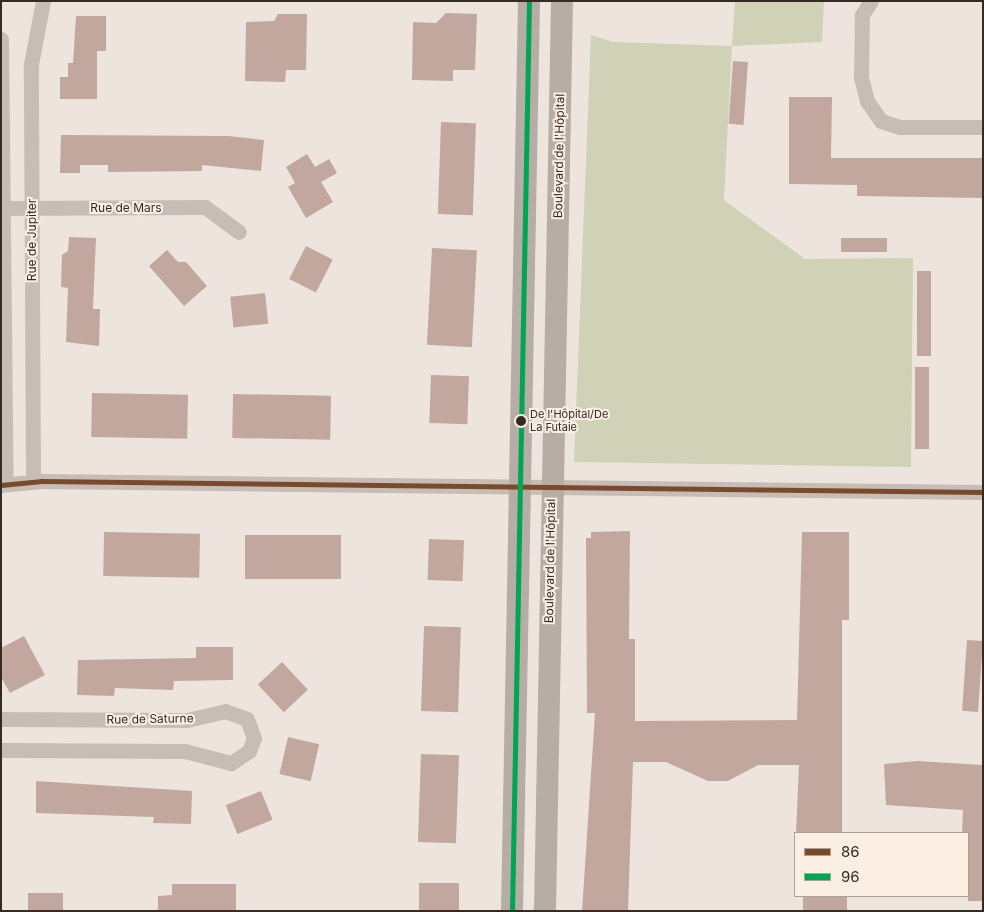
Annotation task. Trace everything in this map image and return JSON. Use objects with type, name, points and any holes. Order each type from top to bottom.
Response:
[{"type":"main road","points":[[512,911],[518,488],[529,1]]},
{"type":"main road","name":"Boulevard de l'Hôpital","points":[[545,911],[551,488],[562,1]]},
{"type":"street","name":"Rue de Jupiter","points":[[33,481],[31,64],[44,1]]},
{"type":"street","points":[[871,1],[862,15],[861,77],[867,101],[881,121],[900,127],[983,127]]},
{"type":"street","name":"Rue de Jupiter","points":[[1,39],[6,208],[4,484]]},
{"type":"street","name":"Rue de Mars","points":[[6,208],[205,207],[239,232]]},
{"type":"street","points":[[4,484],[33,481],[983,492]]},
{"type":"street","name":"Rue de Saturne","points":[[1,719],[187,720],[224,711],[247,719],[254,738],[249,751],[231,763],[185,751],[1,750]]},
{"type":"green space","points":[[735,1],[824,1],[822,42],[732,46]]},
{"type":"green space","points":[[591,35],[613,42],[732,46],[724,200],[805,259],[913,258],[911,467],[574,462]]},
{"type":"building","points":[[446,13],[477,14],[475,70],[453,70],[453,81],[412,80],[413,22],[436,23]]},
{"type":"building","points":[[278,14],[307,14],[306,70],[286,70],[285,82],[245,81],[246,22],[274,21]]},
{"type":"building","points":[[76,16],[106,16],[106,51],[97,51],[97,99],[60,99],[60,77],[68,77],[68,63],[73,63]]},
{"type":"building","points":[[733,61],[748,62],[744,125],[729,124]]},
{"type":"building","points":[[789,97],[832,97],[831,158],[983,158],[983,198],[857,196],[857,185],[789,184]]},
{"type":"building","points":[[441,122],[476,123],[473,215],[438,214]]},
{"type":"building","points":[[61,135],[228,136],[264,140],[261,171],[202,165],[202,171],[108,172],[108,165],[80,165],[80,173],[60,173]]},
{"type":"building","points":[[307,154],[315,167],[329,159],[337,173],[321,182],[333,202],[306,218],[288,187],[295,183],[286,167]]},
{"type":"building","points":[[69,237],[96,238],[93,309],[100,309],[99,346],[66,342],[68,288],[61,287],[62,255],[68,251]]},
{"type":"building","points":[[841,238],[887,238],[887,252],[841,252]]},
{"type":"building","points":[[306,246],[333,260],[316,293],[289,279]]},
{"type":"building","points":[[432,248],[477,250],[472,347],[427,345]]},
{"type":"building","points":[[167,250],[178,262],[186,262],[207,286],[184,306],[149,266]]},
{"type":"building","points":[[917,271],[931,271],[931,356],[917,356]]},
{"type":"building","points":[[265,293],[268,324],[233,327],[230,297]]},
{"type":"building","points":[[915,367],[929,367],[929,449],[915,449]]},
{"type":"building","points":[[431,375],[469,376],[467,424],[429,423]]},
{"type":"building","points":[[92,393],[188,395],[187,439],[91,437]]},
{"type":"building","points":[[233,394],[331,396],[330,440],[232,438]]},
{"type":"building","points":[[630,531],[629,639],[635,639],[635,721],[797,720],[802,532],[849,532],[849,620],[842,620],[842,832],[796,832],[799,765],[758,765],[728,781],[708,781],[666,762],[633,762],[628,911],[582,911],[595,713],[587,713],[586,538],[591,538],[591,532]]},
{"type":"building","points":[[104,532],[200,534],[199,578],[103,576]]},
{"type":"building","points":[[245,535],[341,535],[341,579],[245,579]]},
{"type":"building","points":[[429,539],[464,540],[463,581],[428,580]]},
{"type":"building","points":[[424,626],[461,627],[458,712],[421,711]]},
{"type":"building","points":[[24,636],[45,675],[10,693],[1,677],[1,648]]},
{"type":"building","points":[[967,640],[983,641],[978,712],[962,711]]},
{"type":"building","points":[[196,647],[233,647],[233,680],[174,681],[173,690],[115,688],[114,696],[77,695],[78,660],[196,658]]},
{"type":"building","points":[[282,662],[308,690],[284,712],[258,685]]},
{"type":"building","points":[[288,737],[319,744],[311,781],[279,774]]},
{"type":"building","points":[[421,754],[459,755],[456,843],[418,842]]},
{"type":"building","points":[[917,761],[983,765],[983,901],[968,901],[969,832],[962,832],[963,810],[886,805],[884,764]]},
{"type":"building","points":[[36,781],[192,791],[191,824],[153,823],[154,817],[36,813]]},
{"type":"building","points":[[261,791],[273,820],[237,834],[226,805]]},
{"type":"building","points":[[419,883],[459,883],[459,911],[419,911]]},
{"type":"building","points":[[172,884],[236,884],[236,911],[158,911],[158,896],[172,895]]},
{"type":"building","points":[[28,893],[63,893],[63,911],[28,911]]},
{"type":"building","points":[[803,897],[847,897],[847,911],[803,911]]},
{"type":"transit line","name":"96","points":[[512,911],[529,1]]},
{"type":"transit line","name":"86","points":[[1,485],[42,481],[983,492]]},
{"type":"place","name":"De l'Hôpital/De La Futaie","points":[[521,421]]}]
